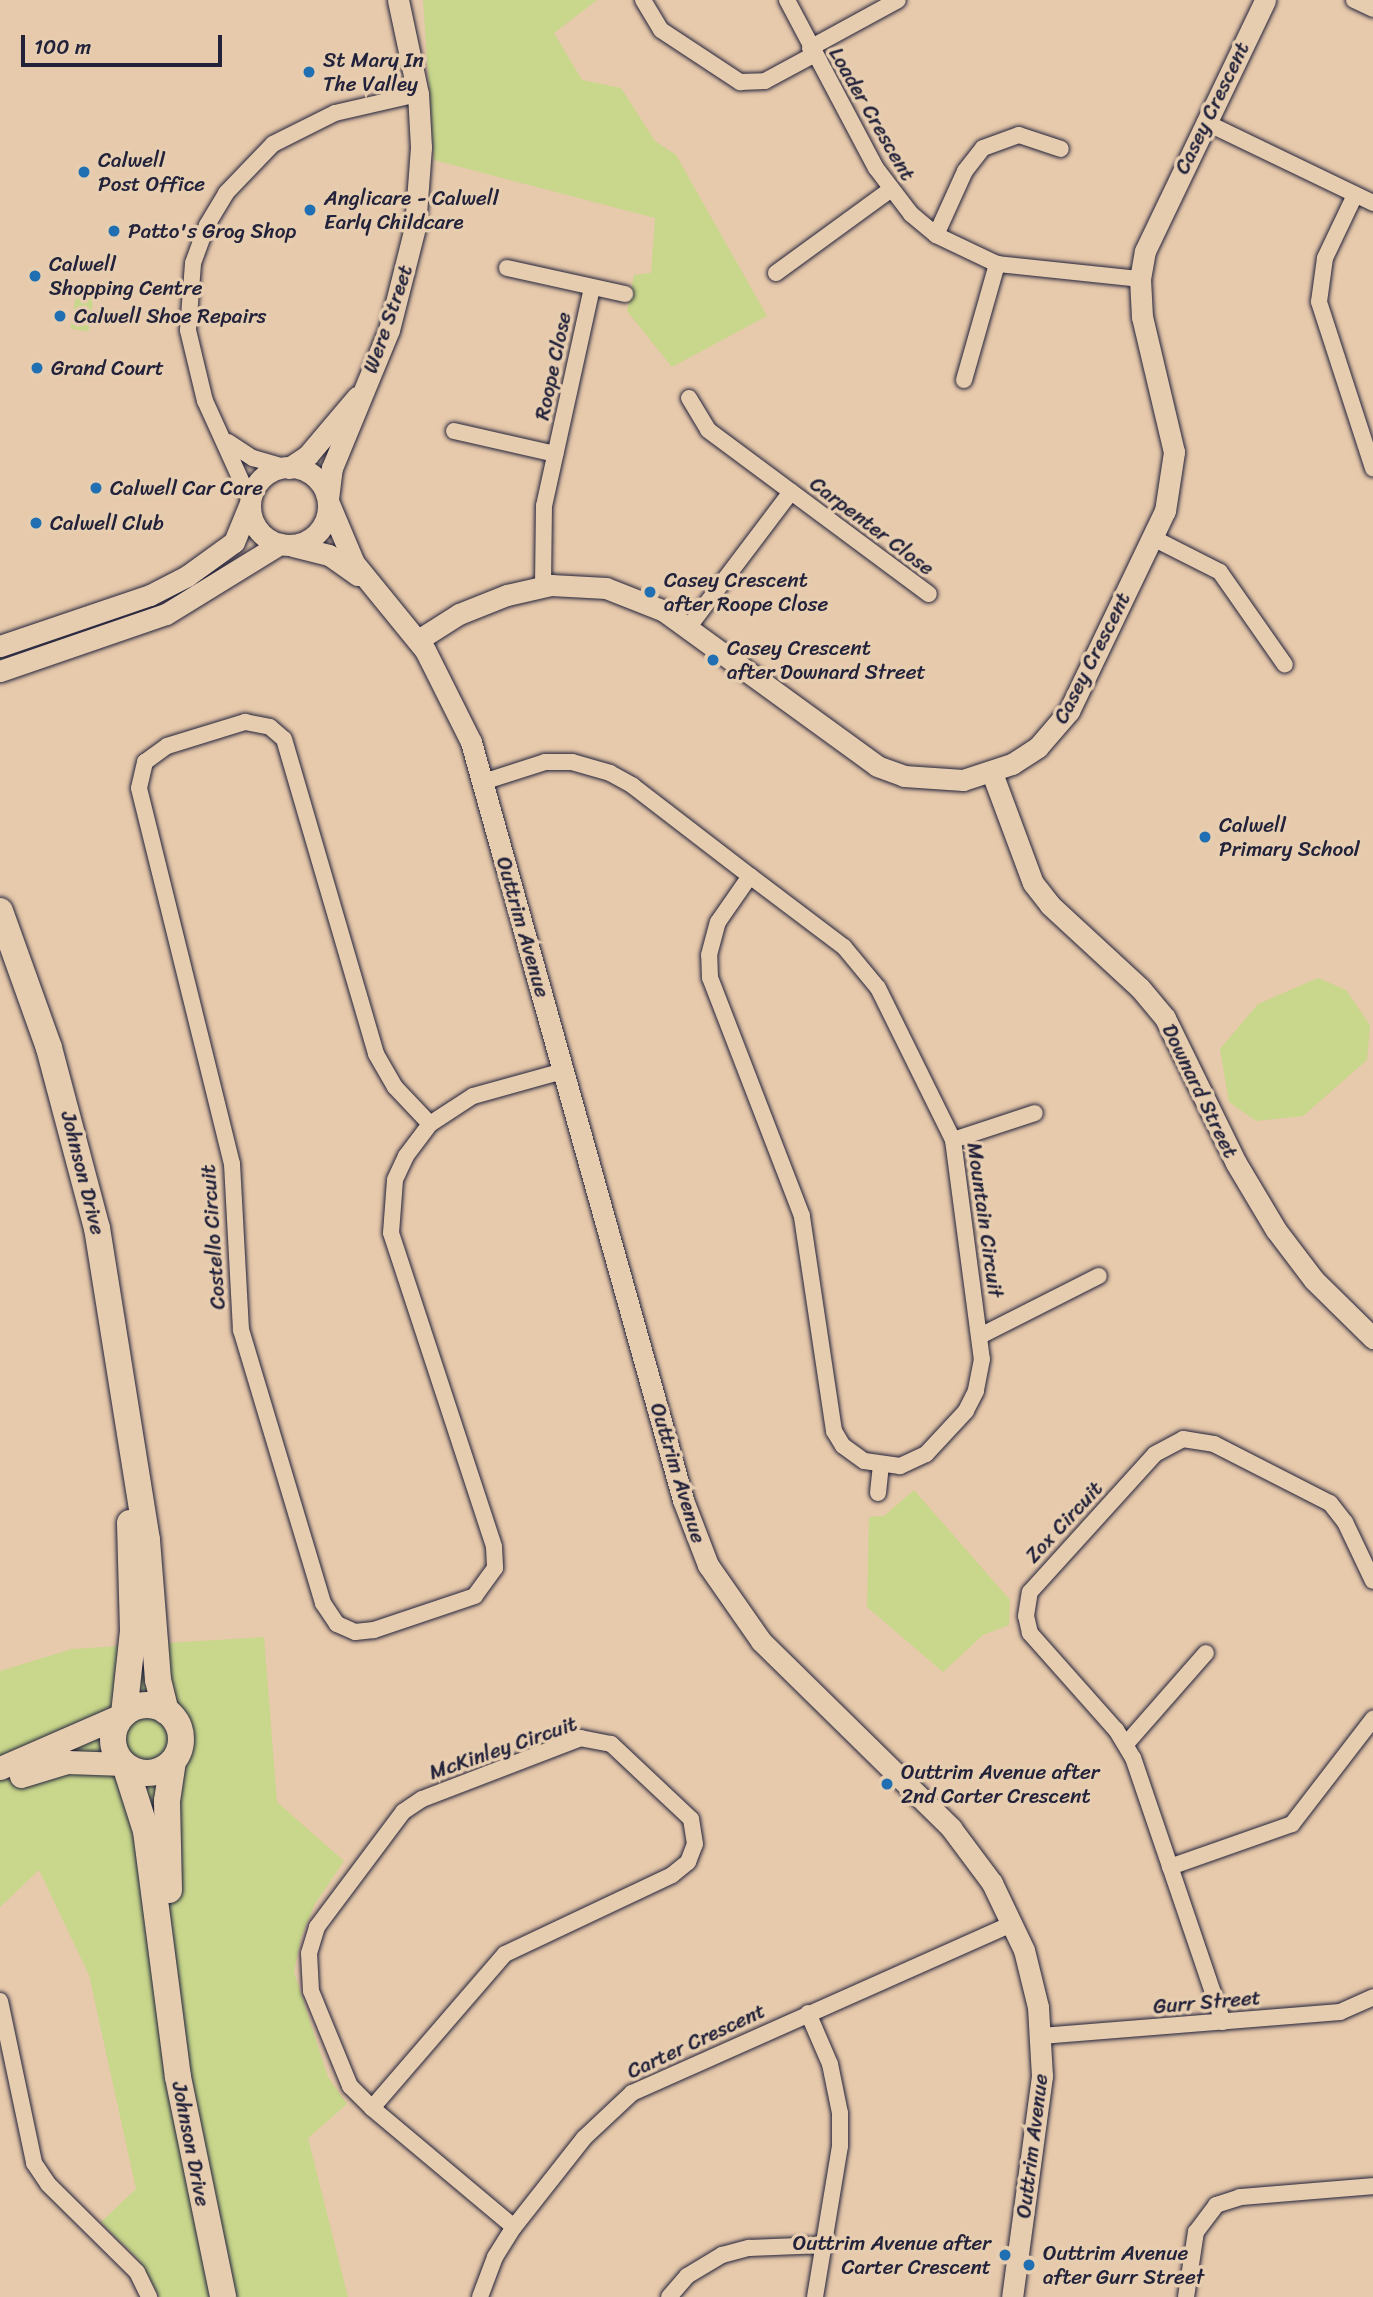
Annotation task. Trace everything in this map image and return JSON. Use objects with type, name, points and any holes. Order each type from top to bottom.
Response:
[{"type":"main road","name":"Johnson Drive","points":[[0,911],[50,1048],[75,1137],[114,1319],[150,1564],[159,1680],[166,1711]]},
{"type":"main road","name":"Johnson Drive","points":[[124,1714],[133,1631],[131,1444]]},
{"type":"main road","points":[[0,1768],[142,1705],[166,1711],[180,1732],[180,1749],[173,1761],[148,1773],[125,1765],[68,1762],[0,1783]]},
{"type":"main road","points":[[124,1714],[113,1738],[125,1765]]},
{"type":"main road","name":"Johnson Drive","points":[[168,1990],[167,1801],[173,1761]]},
{"type":"main road","name":"Johnson Drive","points":[[125,1765],[146,1831],[177,2077],[223,2297]]},
{"type":"street","name":"Were Street","points":[[328,500],[332,468],[389,330],[415,227],[421,148],[418,94],[398,0]]},
{"type":"street","points":[[643,0],[661,30],[740,82],[765,81],[898,0]]},
{"type":"street","name":"Loader Crescent","points":[[787,0],[812,52],[890,190],[936,235],[997,264],[1140,279]]},
{"type":"street","name":"Casey Crescent","points":[[422,645],[459,614],[466,615],[507,595],[543,586],[575,584],[621,592],[651,603],[877,766],[933,781],[992,773],[1038,747],[1069,711],[1153,538],[1170,497],[1174,452],[1142,317],[1140,279],[1150,238],[1265,0]]},
{"type":"street","points":[[1354,0],[1373,9]]},
{"type":"street","points":[[286,545],[255,526],[250,502],[226,440],[202,390],[188,330],[193,263],[207,225],[226,193],[273,144],[335,113],[418,94]]},
{"type":"street","points":[[1205,122],[1373,203]]},
{"type":"street","points":[[936,235],[965,171],[983,148],[1019,135],[1061,149]]},
{"type":"street","points":[[776,273],[890,190]]},
{"type":"street","points":[[1355,194],[1325,258],[1319,302],[1373,468]]},
{"type":"street","points":[[964,380],[997,264]]},
{"type":"street","name":"Roope Close","points":[[506,268],[625,294]]},
{"type":"street","name":"Roope Close","points":[[543,586],[542,526],[592,287]]},
{"type":"street","name":"Were Street","points":[[287,468],[308,455],[364,388]]},
{"type":"street","name":"Carpenter Close","points":[[689,398],[708,430],[929,594]]},
{"type":"street","name":"Roope Close","points":[[454,431],[555,454]]},
{"type":"street","points":[[0,671],[166,614],[286,545],[317,534],[326,519],[328,500],[316,478],[253,458],[226,440]]},
{"type":"street","points":[[0,646],[140,599],[187,576],[234,542],[262,478],[287,468]]},
{"type":"street","name":"Carpenter Close","points":[[688,628],[791,492]]},
{"type":"street","name":"Outtrim Avenue","points":[[328,500],[354,563],[422,645],[462,718],[483,782],[680,1488],[708,1565],[761,1641],[951,1828],[980,1864],[1013,1923],[1032,1978],[1041,2036],[1041,2095],[1012,2297]]},
{"type":"street","points":[[1153,538],[1220,572],[1285,666]]},
{"type":"street","name":"Outtrim Avenue","points":[[286,545],[329,555],[368,582]]},
{"type":"street","name":"Costello Circuit","points":[[430,1124],[395,1087],[376,1054],[284,739],[270,727],[245,722],[155,752],[142,768],[139,788],[232,1164],[241,1330],[323,1603],[337,1624],[355,1632],[374,1630],[475,1595],[490,1581],[495,1568],[494,1547],[391,1233],[396,1180],[406,1156],[430,1124],[473,1096],[563,1071]]},
{"type":"street","name":"Mountain Circuit","points":[[483,782],[545,762],[598,768],[633,786],[863,966],[953,1140],[980,1336],[982,1370],[966,1411],[926,1454],[900,1466],[881,1466]]},
{"type":"street","name":"Downard Street","points":[[992,773],[1033,883],[1050,905],[1140,988],[1165,1018],[1236,1163],[1276,1230],[1314,1280],[1373,1338]]},
{"type":"street","points":[[750,876],[718,922],[709,955],[710,978],[802,1216],[834,1431],[856,1457],[881,1466],[878,1493]]},
{"type":"street","points":[[953,1140],[1035,1114]]},
{"type":"street","points":[[980,1336],[1099,1276]]},
{"type":"street","name":"Zox Circuit","points":[[1223,2022],[1126,1744],[1039,1647],[1030,1633],[1026,1608],[1039,1578],[1168,1444],[1183,1439],[1214,1444],[1330,1503],[1345,1522],[1373,1581]]},
{"type":"street","points":[[1126,1744],[1206,1653]]},
{"type":"street","points":[[1170,1867],[1292,1824],[1373,1719]]},
{"type":"street","name":"McKinley Circuit","points":[[372,2108],[505,1954],[672,1875],[688,1862],[695,1844],[691,1819],[611,1744],[581,1738],[422,1799],[394,1820],[317,1927],[307,1966],[311,1991],[339,2067],[372,2108],[514,2227]]},
{"type":"street","name":"Carter Crescent","points":[[480,2297],[495,2258],[514,2227],[584,2138],[619,2103],[662,2077],[1013,1923]]},
{"type":"street","name":"Gurr Street","points":[[1041,2036],[1340,2012],[1373,1997]]},
{"type":"street","points":[[0,2001],[34,2163],[48,2184],[137,2272],[149,2297]]},
{"type":"street","points":[[808,2013],[830,2064],[840,2113],[840,2146],[815,2297]]},
{"type":"street","points":[[1186,2297],[1196,2232],[1216,2206],[1240,2197],[1373,2186]]},
{"type":"street","points":[[669,2297],[687,2276],[722,2255],[749,2248],[824,2245]]},
{"type":"green space","points":[[423,0],[597,0],[554,33],[582,80],[621,88],[655,141],[676,155],[767,316],[672,367],[627,311],[634,275],[651,273],[655,218],[434,160]]},
{"type":"green space","points":[[76,294],[94,297],[88,331],[71,329]]},
{"type":"green space","points":[[1318,978],[1346,990],[1370,1025],[1367,1060],[1303,1116],[1256,1121],[1229,1102],[1220,1049],[1258,1004]]},
{"type":"green space","points":[[914,1490],[1010,1600],[1009,1625],[983,1635],[943,1672],[867,1607],[869,1517],[884,1516]]},
{"type":"green space","points":[[264,1637],[277,1802],[344,1861],[315,1904],[301,1937],[294,1972],[328,2077],[347,2104],[308,2138],[348,2297],[159,2297],[141,2262],[101,2222],[136,2189],[89,1975],[39,1870],[0,1907],[0,1671],[72,1649]]},
{"type":"place","name":"St Mary In The Valley","points":[[309,72]]},
{"type":"place","name":"Calwell Post Office","points":[[84,172]]},
{"type":"place","name":"Anglicare - Calwell Early Childcare","points":[[310,210]]},
{"type":"place","name":"Patto's Grog Shop","points":[[114,231]]},
{"type":"place","name":"Calwell Shopping Centre","points":[[35,276]]},
{"type":"place","name":"Calwell Shoe Repairs","points":[[60,316]]},
{"type":"place","name":"Grand Court","points":[[37,368]]},
{"type":"place","name":"Calwell Car Care","points":[[96,488]]},
{"type":"place","name":"Calwell Club","points":[[36,523]]},
{"type":"place","name":"Casey Crescent after Roope Close","points":[[650,592]]},
{"type":"place","name":"Casey Crescent after Downard Street","points":[[713,660]]},
{"type":"place","name":"Calwell Primary School","points":[[1205,837]]},
{"type":"place","name":"Outtrim Avenue after 2nd Carter Crescent","points":[[887,1784]]},
{"type":"place","name":"Outtrim Avenue after Carter Crescent","points":[[1005,2255]]},
{"type":"place","name":"Outtrim Avenue after Gurr Street","points":[[1029,2265]]}]
